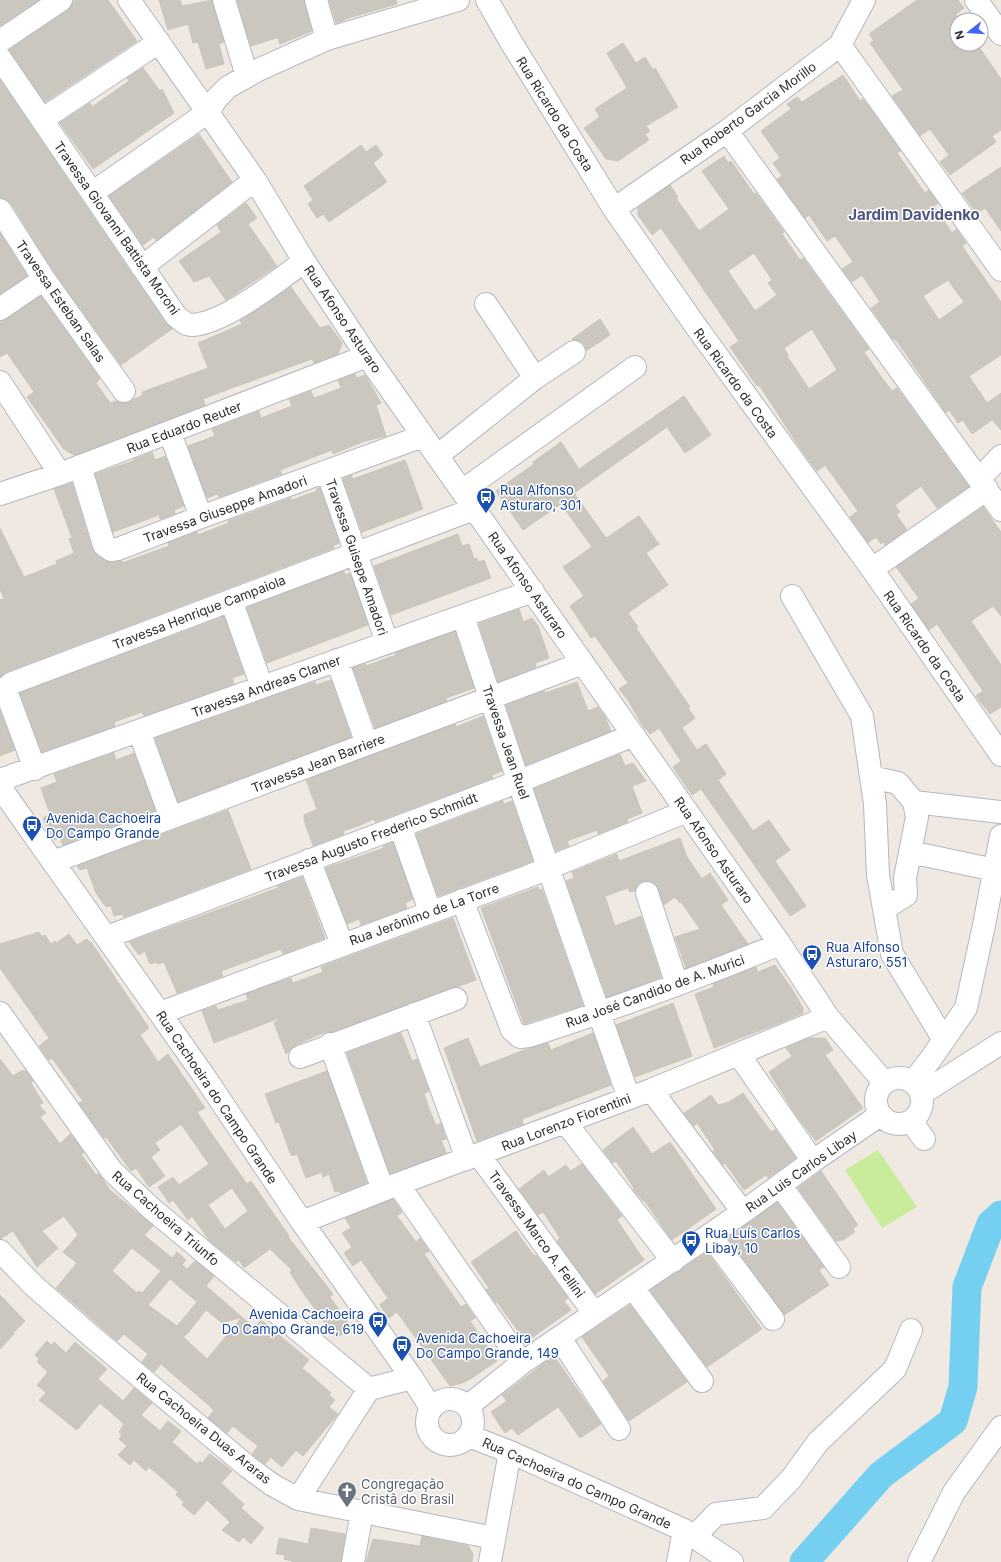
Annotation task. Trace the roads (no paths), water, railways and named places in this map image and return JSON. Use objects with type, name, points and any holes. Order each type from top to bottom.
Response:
[{"type":"street","points":[[0,41],[60,0]]},
{"type":"street","name":"Rua Afonso Asturaro","points":[[129,0],[255,180],[304,261],[367,356],[780,944],[828,1017],[884,1082]]},
{"type":"street","points":[[224,0],[247,76]]},
{"type":"street","points":[[316,0],[327,39]]},
{"type":"street","points":[[92,193],[208,112],[217,98],[228,87],[247,76],[327,39],[410,7],[458,0]]},
{"type":"street","name":"Rua Ricardo da Costa","points":[[487,0],[511,42],[614,209],[695,326],[872,569],[1001,755]]},
{"type":"street","name":"Rua Roberto Garcia Morillo","points":[[614,209],[727,131],[840,45],[864,0]]},
{"type":"street","points":[[976,0],[1001,34]]},
{"type":"street","points":[[43,119],[159,42]]},
{"type":"street","points":[[840,45],[1001,270]]},
{"type":"street","name":"Travessa Giovanni Battista Moroni","points":[[2,65],[43,119],[176,316],[184,323],[192,325],[213,319],[233,310],[279,280],[304,261]]},
{"type":"street","points":[[727,131],[1001,510]]},
{"type":"street","points":[[142,267],[255,180]]},
{"type":"street","name":"Travessa Esteban Salas","points":[[0,210],[44,279],[124,391]]},
{"type":"street","points":[[0,310],[44,279]]},
{"type":"street","points":[[486,304],[535,378]]},
{"type":"street","points":[[437,456],[535,378],[574,352]]},
{"type":"street","name":"Rua Eduardo Reuter","points":[[0,494],[170,433],[367,356]]},
{"type":"street","points":[[462,491],[635,367]]},
{"type":"street","points":[[0,382],[70,470]]},
{"type":"street","points":[[170,433],[201,516]]},
{"type":"street","name":"Travessa Giuseppe Amadori","points":[[70,470],[107,548],[118,549],[201,516],[423,436]]},
{"type":"street","points":[[872,569],[983,484],[1001,456]]},
{"type":"street","name":"Travessa Guisepe Amadori","points":[[327,471],[387,642]]},
{"type":"street","name":"Travessa Henrique Campaiola","points":[[35,769],[6,691],[7,687],[19,679],[474,509]]},
{"type":"street","name":"Travessa Andreas Clamer","points":[[0,780],[35,769],[533,591]]},
{"type":"street","points":[[792,596],[862,716],[875,804],[878,875],[892,954],[944,1040]]},
{"type":"street","points":[[231,600],[262,687]]},
{"type":"street","name":"Travessa Jean Ruel","points":[[463,616],[490,698],[520,781],[547,868],[629,1098]]},
{"type":"street","points":[[337,660],[367,744]]},
{"type":"street","name":"Travessa Jean Barriere","points":[[53,862],[583,663]]},
{"type":"street","points":[[139,731],[171,818]]},
{"type":"street","name":"Travessa Augusto Frederico Schmidt","points":[[107,937],[520,781],[634,735]]},
{"type":"street","points":[[871,777],[898,783],[914,802],[917,817],[906,878],[906,895],[884,909]]},
{"type":"street","name":"Rua Cachoeira do Campo Grande","points":[[0,787],[202,1073],[302,1222],[412,1378],[431,1408]]},
{"type":"street","points":[[914,802],[1001,812]]},
{"type":"street","name":"Rua Jerônimo de La Torre","points":[[160,1013],[547,868],[687,811]]},
{"type":"street","points":[[400,826],[430,911]]},
{"type":"street","points":[[917,1088],[898,1077],[884,1082],[879,1087],[875,1101],[880,1115],[887,1121],[895,1124],[911,1121],[921,1109],[917,1088],[944,1040],[966,1008],[1001,836]]},
{"type":"street","points":[[910,852],[995,870]]},
{"type":"street","points":[[309,860],[342,944]]},
{"type":"street","points":[[647,892],[677,986]]},
{"type":"street","name":"Rua José Candido de A. Murici","points":[[462,900],[512,1030],[520,1037],[529,1036],[600,1014],[677,986],[780,944]]},
{"type":"street","points":[[300,1057],[330,1044],[456,999]]},
{"type":"street","name":"Rua Cachoeira Triunfo","points":[[0,1013],[112,1171],[152,1209],[369,1389]]},
{"type":"street","name":"Travessa Marco A. Fellini","points":[[414,1014],[473,1157],[594,1313]]},
{"type":"street","name":"Rua Lorenzo Fiorentini","points":[[302,1222],[390,1187],[651,1090],[828,1017]]},
{"type":"street","points":[[917,1088],[1001,1043]]},
{"type":"street","points":[[330,1044],[390,1187],[522,1363]]},
{"type":"street","points":[[739,1055],[813,1161]]},
{"type":"street","points":[[651,1090],[743,1212]]},
{"type":"street","name":"Rua Luis Carlos Libay","points":[[468,1406],[522,1363],[673,1261],[880,1115]]},
{"type":"street","points":[[911,1121],[924,1139]]},
{"type":"street","points":[[565,1122],[673,1261]]},
{"type":"street","points":[[781,1186],[839,1267]]},
{"type":"street","points":[[710,1235],[773,1319]]},
{"type":"street","name":"Rua Cachoeira Duas Araras","points":[[0,1251],[34,1286],[78,1325],[248,1467],[271,1484],[298,1498],[494,1538]]},
{"type":"street","points":[[633,1288],[702,1382]]},
{"type":"street","points":[[678,1562],[689,1533],[716,1514],[763,1508],[790,1479],[818,1442],[895,1369],[911,1330]]},
{"type":"street","points":[[560,1338],[619,1429]]},
{"type":"street","points":[[298,1498],[369,1389],[412,1378]]},
{"type":"street","points":[[449,1398],[459,1400],[468,1406],[473,1416],[473,1426],[469,1436],[461,1442],[451,1445],[441,1444],[433,1437],[428,1428],[427,1418],[431,1408],[439,1401],[449,1398]]},
{"type":"street","points":[[919,1562],[954,1492],[1001,1427]]},
{"type":"street","name":"Rua Cachoeira do Campo Grande","points":[[469,1436],[510,1452],[689,1533],[732,1562]]},
{"type":"street","points":[[490,1562],[510,1452]]},
{"type":"street","points":[[354,1562],[362,1512]]},
{"type":"waterway","points":[[804,1562],[881,1475],[953,1421],[963,1387],[967,1287],[991,1224],[1001,1215]]},
{"type":"place","name":"Rua Alfonso Asturaro, 301","points":[[486,514]]},
{"type":"place","name":"Avenida Cachoeira Do Campo Grande","points":[[32,842]]},
{"type":"place","name":"Rua Alfonso Asturaro, 551","points":[[812,971]]},
{"type":"place","name":"Rua Luís Carlos Libay, 10","points":[[691,1257]]},
{"type":"place","name":"Avenida Cachoeira Do Campo Grande, 619","points":[[378,1338]]},
{"type":"place","name":"Avenida Cachoeira Do Campo Grande, 149","points":[[402,1362]]},
{"type":"place","name":"Congregação Cristã do Brasil","points":[[347,1508]]},
{"type":"district","name":"Jardim Davidenko","points":[[914,214]]}]
